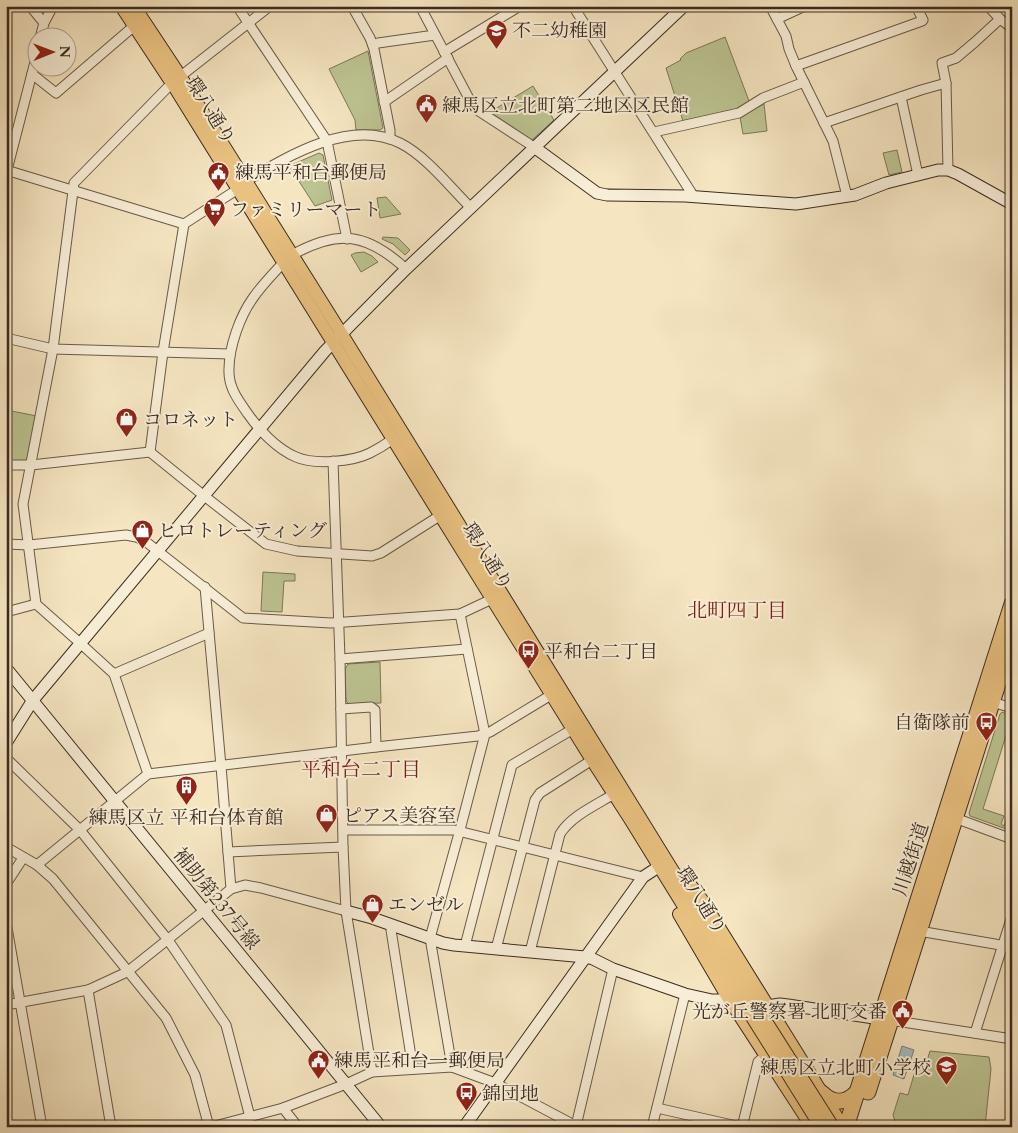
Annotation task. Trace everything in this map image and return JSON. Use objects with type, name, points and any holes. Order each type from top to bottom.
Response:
[{"type":"highway","name":"川越街道","points":[[844,1127],[919,930],[956,818],[1012,604]]},
{"type":"highway","name":"川越街道","points":[[856,1127],[885,1020],[987,700],[1012,640]]},
{"type":"highway","points":[[822,1093],[828,1099],[836,1101],[848,1099],[856,1093]]},
{"type":"main road","name":"環八通り","points":[[121,6],[134,26],[176,79]]},
{"type":"main road","name":"環八通り","points":[[134,6],[176,79],[664,864],[833,1127]]},
{"type":"main road","name":"環八通り","points":[[337,338],[393,439],[573,730],[614,794],[664,864]]},
{"type":"main road","points":[[664,864],[663,888],[727,996],[812,1127]]},
{"type":"main road","name":"環八通り","points":[[760,1012],[821,1127]]},
{"type":"main road","points":[[760,1012],[810,1076],[844,1127]]},
{"type":"main road","points":[[790,1094],[798,1098],[804,1098],[808,1095],[812,1090],[810,1076]]},
{"type":"street","points":[[30,6],[44,23]]},
{"type":"street","points":[[43,28],[53,6]]},
{"type":"street","points":[[237,6],[327,141],[347,239]]},
{"type":"street","points":[[148,774],[114,674],[36,604],[23,504],[53,349],[75,181],[176,79],[270,6]]},
{"type":"street","points":[[352,6],[373,45],[390,130],[390,139]]},
{"type":"street","points":[[420,6],[474,108],[534,147],[597,193],[791,204],[855,195],[918,175],[938,170],[948,170],[1012,204]]},
{"type":"street","points":[[384,102],[446,55],[520,6]]},
{"type":"street","points":[[572,6],[694,197]]},
{"type":"street","points":[[6,743],[33,700],[203,495],[337,338],[406,269],[684,6]]},
{"type":"street","points":[[770,6],[786,36],[796,66],[833,141],[848,196]]},
{"type":"street","points":[[777,19],[805,6]]},
{"type":"street","points":[[796,66],[922,21],[916,6]]},
{"type":"street","points":[[988,6],[1012,28]]},
{"type":"street","points":[[948,170],[946,83],[942,64],[956,58],[1000,19]]},
{"type":"street","points":[[78,74],[134,26]]},
{"type":"street","points":[[373,45],[435,35]]},
{"type":"street","points":[[31,78],[7,172],[184,224]]},
{"type":"street","points":[[37,78],[56,93],[73,78]]},
{"type":"street","points":[[654,132],[739,113],[763,98],[804,82]]},
{"type":"street","points":[[824,123],[946,83]]},
{"type":"street","points":[[901,97],[918,175]]},
{"type":"street","points":[[150,452],[163,352],[184,224],[286,158],[327,141],[362,135],[379,136],[400,143],[419,156],[471,208]]},
{"type":"street","points":[[393,439],[371,453],[358,458],[311,461],[296,457],[259,429],[232,390],[229,375],[230,354],[237,331],[254,296],[288,259],[321,242],[333,239],[347,239],[365,242],[381,249],[406,269]]},
{"type":"street","points":[[6,338],[53,349],[230,354]]},
{"type":"street","points":[[6,465],[31,465],[150,452],[266,544],[297,551],[372,556],[382,553],[441,515]]},
{"type":"street","points":[[333,461],[346,911],[372,1072]]},
{"type":"street","points":[[6,544],[28,545],[126,536],[140,538],[243,618],[338,623],[460,614],[492,599]]},
{"type":"street","points":[[205,587],[231,889]]},
{"type":"street","points":[[6,612],[36,604]]},
{"type":"street","points":[[452,1067],[430,938],[485,734],[460,614]]},
{"type":"street","points":[[114,674],[209,633]]},
{"type":"street","points":[[340,659],[467,649]]},
{"type":"street","name":"補助第237号線","points":[[6,668],[381,1127]]},
{"type":"street","points":[[37,865],[148,774],[478,736],[485,734],[551,694]]},
{"type":"street","points":[[987,700],[1012,708]]},
{"type":"street","points":[[341,709],[371,707],[375,710],[376,747]]},
{"type":"street","points":[[465,946],[512,765],[573,730]]},
{"type":"street","points":[[6,758],[80,830],[168,940],[226,1024],[250,1117]]},
{"type":"street","points":[[496,949],[535,800],[540,793],[592,760]]},
{"type":"street","points":[[530,952],[560,834],[572,819],[614,794]]},
{"type":"street","points":[[956,818],[1012,838]]},
{"type":"street","points":[[343,830],[436,830],[460,832],[643,876]]},
{"type":"street","points":[[6,847],[37,865],[53,879],[166,1018],[195,1075],[210,1127],[283,1108],[372,1072],[452,1067],[496,1083],[577,1126],[613,969]]},
{"type":"street","points":[[228,852],[343,847]]},
{"type":"street","points":[[6,884],[23,858]]},
{"type":"street","points":[[464,1127],[643,876],[664,864]]},
{"type":"street","points":[[6,1005],[88,990],[128,972],[231,889],[245,885],[372,918],[443,942],[593,959],[613,969],[686,994],[712,1000],[722,1000],[727,996]]},
{"type":"street","points":[[975,1033],[1007,946],[1012,916]]},
{"type":"street","points":[[6,922],[42,1127]]},
{"type":"street","points":[[392,925],[391,930],[413,1069]]},
{"type":"street","points":[[919,930],[1007,946]]},
{"type":"street","points":[[88,990],[111,1127]]},
{"type":"street","points":[[652,1127],[686,994]]},
{"type":"street","points":[[760,1012],[780,1004],[1012,1038]]},
{"type":"street","points":[[657,1108],[742,1127],[758,1062],[765,1056]]},
{"type":"street","points":[[283,1108],[298,1127]]},
{"type":"green space","points":[[725,37],[749,101],[736,109],[683,121],[666,68],[681,60],[686,53]]},
{"type":"green space","points":[[368,51],[383,128],[380,130],[356,130],[355,120],[329,69]]},
{"type":"green space","points":[[533,86],[554,120],[532,140],[490,112]]},
{"type":"green space","points":[[764,104],[767,131],[743,134],[740,117]]},
{"type":"green space","points":[[897,150],[902,172],[889,175],[883,153]]},
{"type":"green space","points":[[319,153],[323,155],[332,200],[315,206],[289,166]]},
{"type":"green space","points":[[386,197],[401,214],[380,218],[377,198]]},
{"type":"green space","points":[[383,237],[398,238],[410,250],[405,255],[393,244],[382,239]]},
{"type":"green space","points":[[364,252],[378,262],[361,272],[351,255]]},
{"type":"green space","points":[[6,410],[37,416],[29,458],[26,462],[6,462]]},
{"type":"green space","points":[[263,572],[295,574],[295,581],[284,581],[282,612],[261,611]]},
{"type":"green space","points":[[380,662],[381,703],[349,704],[346,701],[345,669],[348,664]]},
{"type":"green space","points":[[1002,712],[1012,716],[1012,729],[1008,729],[983,809],[1004,816],[1001,824],[1004,826],[1010,807],[1012,808],[1007,826],[1012,828],[1012,831],[970,816],[969,813]]},
{"type":"green space","points":[[930,1051],[989,1057],[991,1069],[985,1127],[897,1127],[893,1115],[900,1093],[908,1095],[916,1068],[924,1070]]},
{"type":"water","points":[[902,1046],[914,1050],[904,1079],[893,1075]]},
{"type":"place","name":"不二幼稚園","points":[[496,49]]},
{"type":"place","name":"練馬区立北町第二地区区民館","points":[[426,124]]},
{"type":"place","name":"練馬平和台郵便局","points":[[219,191]]},
{"type":"place","name":"ファミリーマート","points":[[214,228]]},
{"type":"place","name":"コロネット","points":[[127,438]]},
{"type":"place","name":"ヒロトレーティング","points":[[142,549]]},
{"type":"place","name":"平和台二丁目","points":[[528,670]]},
{"type":"place","name":"自衛隊前","points":[[986,741]]},
{"type":"place","name":"練馬区立 平和台体育館","points":[[186,805]]},
{"type":"place","name":"ピアス美容室","points":[[327,834]]},
{"type":"place","name":"エンゼル","points":[[372,923]]},
{"type":"place","name":"光が丘警察署 北町交番","points":[[903,1030]]},
{"type":"place","name":"練馬平和台一郵便局","points":[[318,1079]]},
{"type":"place","name":"練馬区立北町小学校","points":[[947,1086]]},
{"type":"place","name":"錦団地","points":[[466,1112]]},
{"type":"district","name":"北町四丁目","points":[[737,610]]},
{"type":"district","name":"平和台二丁目","points":[[361,769]]}]
